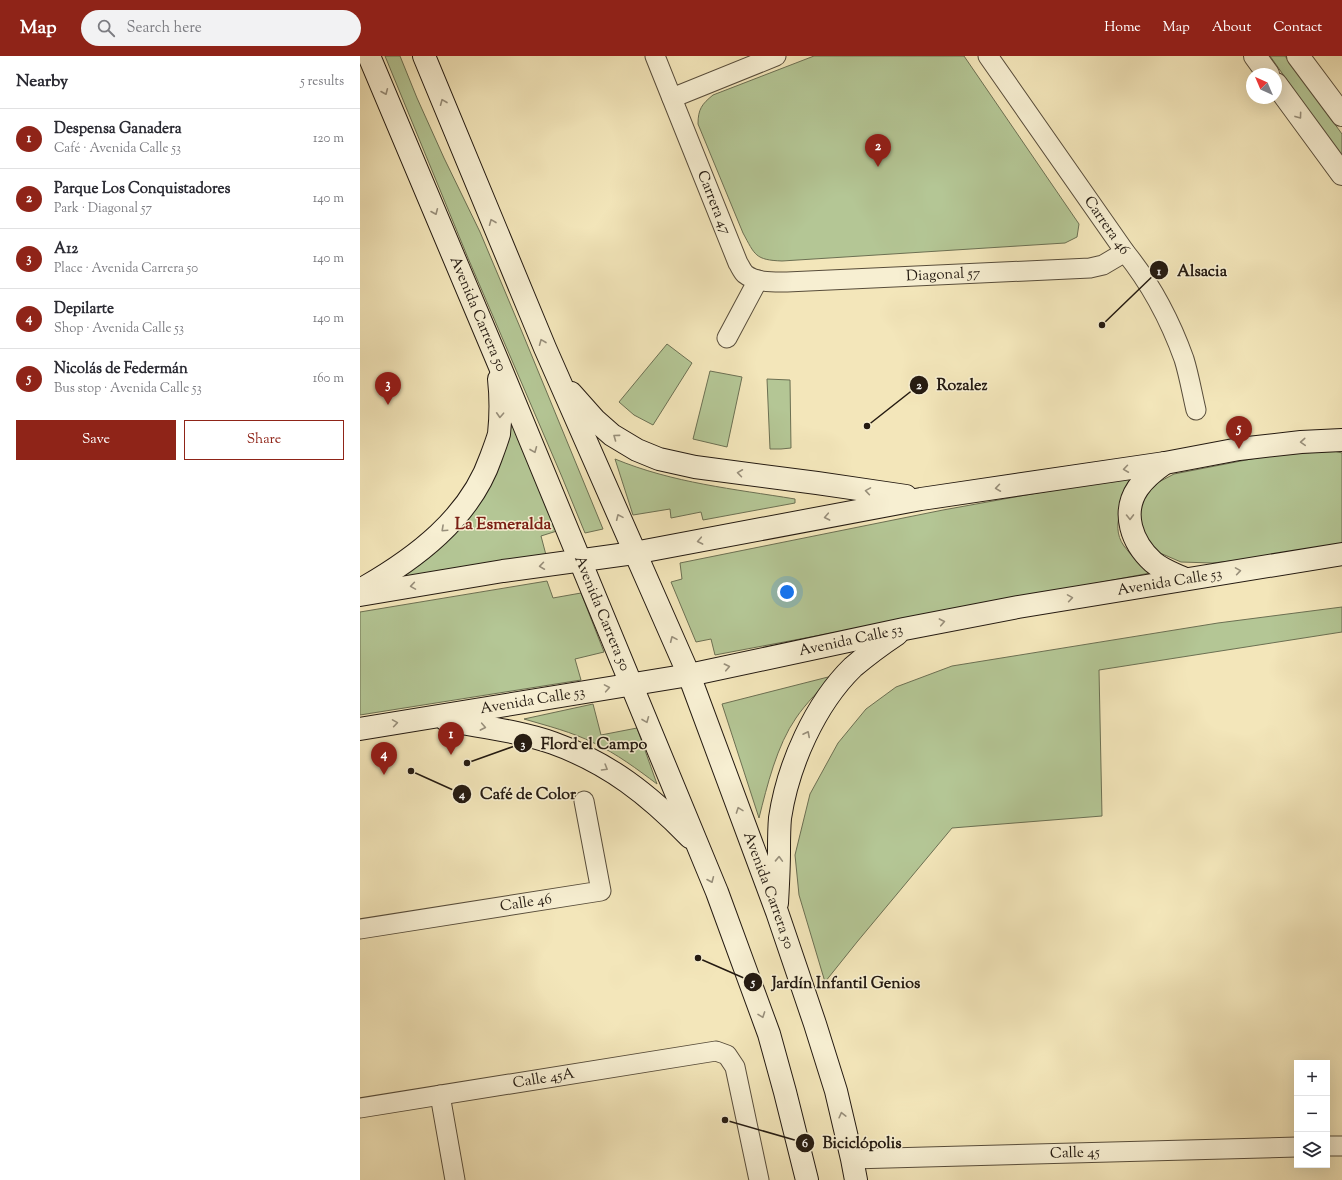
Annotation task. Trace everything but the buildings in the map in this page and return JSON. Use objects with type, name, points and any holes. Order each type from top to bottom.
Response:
[{"type":"main road","name":"Avenida Carrera 50","points":[[370,56],[632,684],[719,899],[769,1034],[807,1180]]},
{"type":"main road","name":"Avenida Carrera 50","points":[[424,56],[557,378],[689,675],[777,912],[815,1024],[836,1091],[854,1170]]},
{"type":"main road","points":[[1255,56],[1264,68]]},
{"type":"main road","points":[[1298,56],[1342,115]]},
{"type":"main road","points":[[1282,92],[1342,174]]},
{"type":"main road","points":[[360,590],[417,553],[448,526],[476,491],[486,471],[498,435],[501,413],[498,362]]},
{"type":"main road","points":[[557,378],[595,420],[612,434],[632,448],[659,459],[695,467],[817,483],[921,499]]},
{"type":"main road","points":[[360,595],[634,553],[921,499],[1165,463],[1239,449],[1301,442],[1342,440]]},
{"type":"main road","points":[[1165,463],[1150,475],[1138,488],[1132,500],[1130,513],[1131,530],[1136,540],[1154,562],[1185,579]]},
{"type":"main road","name":"Avenida Calle 53","points":[[360,729],[689,675],[904,629],[1018,607],[1342,554]]},
{"type":"main road","points":[[777,912],[780,818],[784,796],[794,765],[807,734],[825,701],[854,667],[875,649],[904,629]]},
{"type":"main road","points":[[431,717],[525,735],[552,743],[592,760],[626,781],[648,797],[696,844]]},
{"type":"street","name":"Carrera 47","points":[[655,56],[738,263],[745,274],[758,280]]},
{"type":"street","points":[[672,98],[776,56]]},
{"type":"street","name":"Carrera 46","points":[[988,56],[1139,270],[1157,298],[1173,328],[1184,361],[1196,410]]},
{"type":"street","name":"Diagonal 57","points":[[758,280],[768,282],[787,282],[1090,268],[1103,265],[1125,252]]},
{"type":"street","points":[[727,338],[758,280]]},
{"type":"street","name":"Calle 46","points":[[360,929],[601,891],[584,801]]},
{"type":"street","name":"Calle 45A","points":[[360,1108],[716,1051],[727,1055],[735,1068],[759,1180]]},
{"type":"street","points":[[440,1095],[455,1180]]},
{"type":"street","points":[[1330,1146],[1342,1146]]},
{"type":"street","name":"Calle 45","points":[[854,1170],[1294,1147]]},
{"type":"green space","points":[[385,56],[400,56],[444,158],[480,232],[603,529],[585,533],[468,258]]},
{"type":"green space","points":[[814,56],[964,56],[1079,224],[1077,237],[1065,243],[782,261],[761,258],[750,247],[743,233],[698,124],[699,114],[703,104],[713,95]]},
{"type":"green space","points":[[1270,56],[1285,56],[1342,134],[1342,158],[1282,73],[1282,68],[1278,68]]},
{"type":"green space","points":[[667,344],[692,363],[653,425],[634,415],[619,402]]},
{"type":"green space","points":[[710,371],[742,377],[727,447],[693,439]]},
{"type":"green space","points":[[767,379],[790,380],[791,448],[770,449]]},
{"type":"green space","points":[[514,414],[560,530],[541,536],[546,555],[387,584],[507,444]]},
{"type":"green space","points":[[1334,451],[1342,453],[1342,549],[1212,563],[1181,562],[1160,553],[1147,540],[1141,527],[1139,513],[1141,497],[1155,484],[1174,474],[1272,455]]},
{"type":"green space","points":[[615,459],[681,480],[795,499],[795,503],[703,520],[701,512],[671,518],[670,509],[633,515]]},
{"type":"green space","points":[[1137,475],[1124,501],[1118,519],[1118,529],[1124,546],[1150,573],[715,655],[711,639],[696,642],[671,582],[682,579],[680,563],[943,510]]},
{"type":"green space","points":[[547,581],[553,598],[581,593],[604,652],[575,659],[581,680],[360,715],[360,612]]},
{"type":"green space","points":[[1342,607],[1342,632],[1099,670],[1102,816],[952,828],[825,982],[799,895],[795,855],[810,794],[838,743],[866,709],[896,687],[952,666],[1218,623]]},
{"type":"green space","points":[[832,676],[804,707],[789,729],[773,766],[759,818],[722,704]]},
{"type":"green space","points":[[593,704],[601,735],[637,728],[657,784],[619,757],[586,739],[569,732],[524,719]]},
{"type":"place","name":"Parque Los Conquistadores","points":[[878,167]]},
{"type":"place","name":"Alsacia","points":[[1102,325]]},
{"type":"place","name":"A12","points":[[388,405]]},
{"type":"place","name":"Rozalez","points":[[867,426]]},
{"type":"place","name":"Nicolás de Federmán","points":[[1239,449]]},
{"type":"place","name":"Despensa Ganadera","points":[[451,755]]},
{"type":"place","name":"Flord el Campo","points":[[467,763]]},
{"type":"place","name":"Café de Color","points":[[411,771]]},
{"type":"place","name":"Depilarte","points":[[384,775]]},
{"type":"place","name":"Jardín Infantil Genios","points":[[698,958]]},
{"type":"place","name":"Biciclópolis","points":[[725,1120]]},
{"type":"district","name":"La Esmeralda","points":[[503,525]]}]
